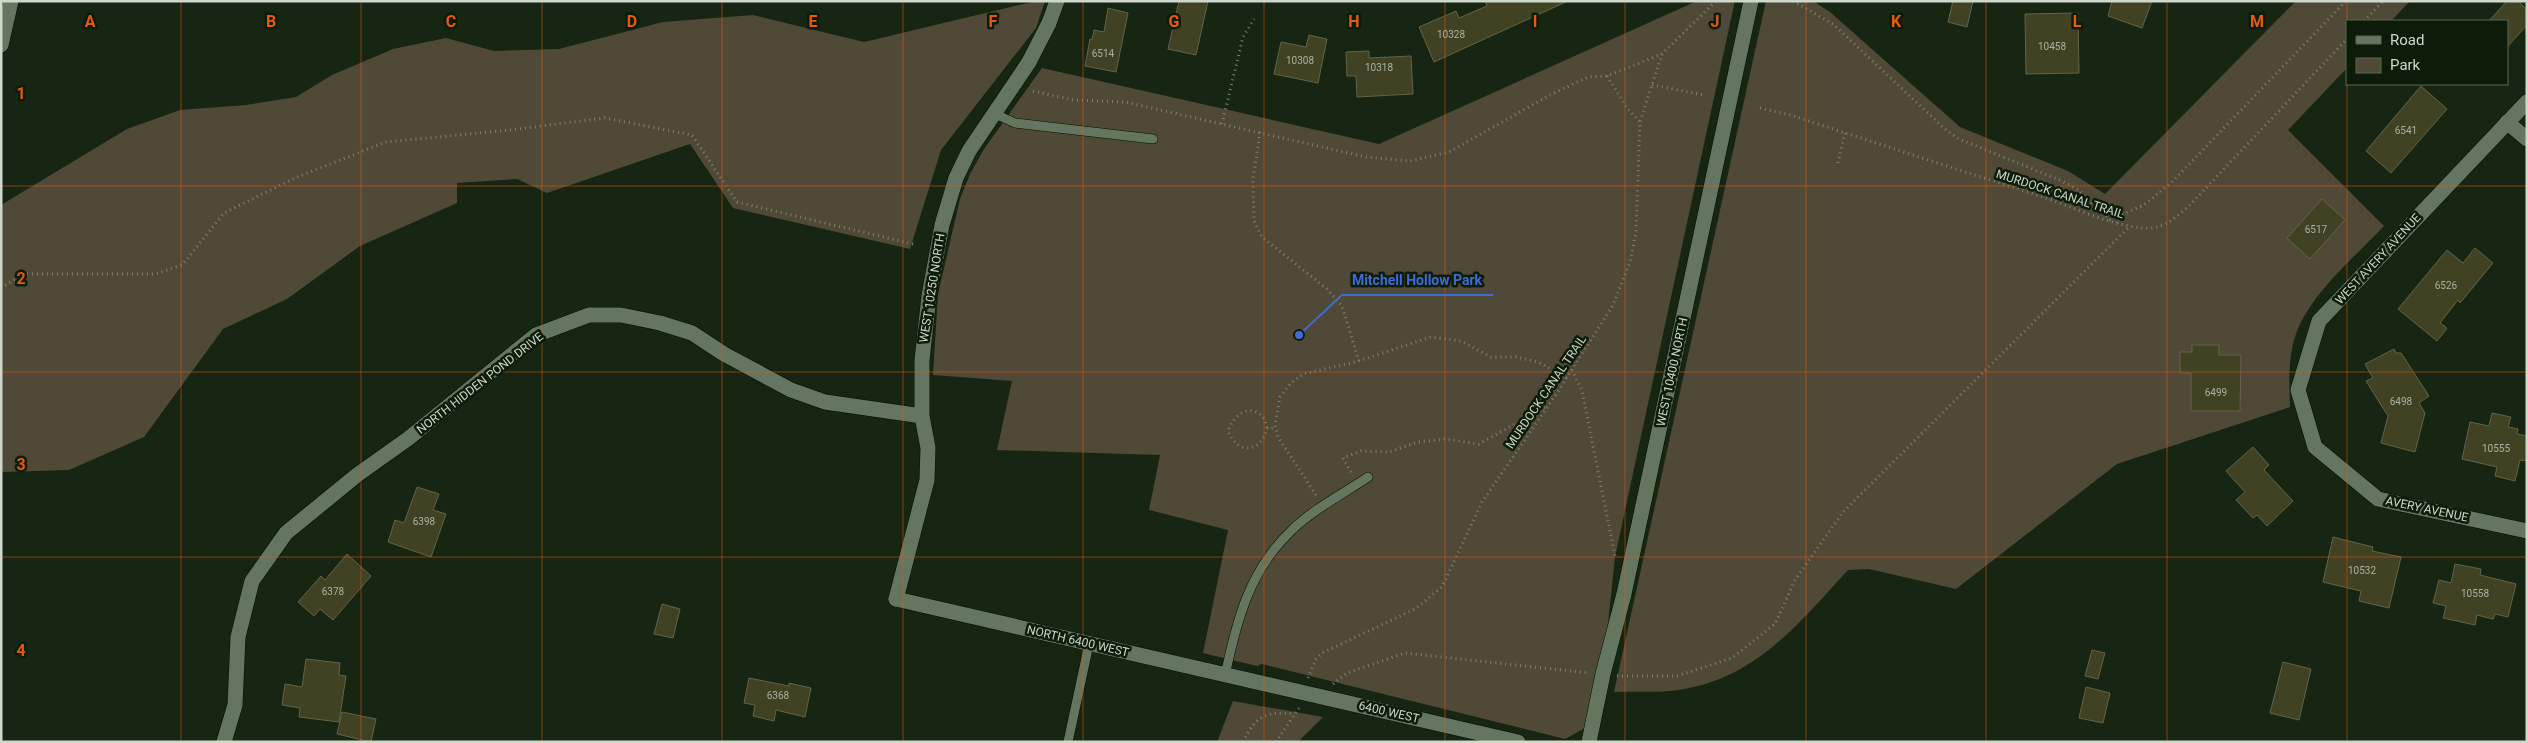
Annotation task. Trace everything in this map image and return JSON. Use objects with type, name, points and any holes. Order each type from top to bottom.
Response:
[{"type":"street","points":[[2,45],[12,1]]},
{"type":"street","name":"WEST 10250 NORTH","points":[[896,600],[926,480],[928,448],[922,416],[922,360],[929,296],[942,225],[956,178],[969,151],[1040,43],[1057,1]]},
{"type":"street","name":"WEST 10400 NORTH","points":[[1589,742],[1603,674],[1624,594],[1751,1]]},
{"type":"street","name":"WEST AVERY AVENUE","points":[[2314,447],[2298,390],[2319,321],[2527,102]]},
{"type":"street","points":[[2507,122],[2527,139]]},
{"type":"street","name":"NORTH HIDDEN POND DRIVE","points":[[224,742],[235,705],[238,637],[252,581],[286,533],[357,475],[410,438],[536,335],[589,315],[621,315],[660,322],[692,333],[724,354],[791,390],[825,402],[922,416]]},
{"type":"street","name":"AVERY AVENUE","points":[[2314,447],[2378,498],[2527,531]]},
{"type":"street","name":"NORTH 6400 WEST","points":[[896,600],[1260,683]]},
{"type":"street","name":"6400 WEST","points":[[1260,683],[1518,742]]},
{"type":"lane","points":[[993,113],[1015,123],[1153,139]]},
{"type":"lane","points":[[1225,675],[1239,614],[1260,568],[1271,552],[1294,527],[1368,477]]},
{"type":"lane","points":[[1068,742],[1089,644]]},
{"type":"path","points":[[1033,91],[1073,100],[1125,102],[1366,157],[1410,161],[1449,152],[1558,91],[1588,77],[1607,76],[1662,54],[1716,1]]},
{"type":"path","points":[[1793,1],[1833,24],[1946,130],[1959,138],[2080,190],[2112,222]]},
{"type":"path","points":[[2117,223],[2121,215],[2144,205],[2172,182],[2346,1]]},
{"type":"path","points":[[2365,20],[2383,1]]},
{"type":"path","points":[[1222,124],[1243,37],[1254,19]]},
{"type":"path","name":"MURDOCK CANAL TRAIL","points":[[1760,108],[1794,116],[2046,198],[2112,222],[2143,228],[2160,227],[2171,221],[2211,183],[2346,40]]},
{"type":"path","name":"MURDOCK CANAL TRAIL","points":[[1308,678],[1316,659],[1326,650],[1415,609],[1442,587],[1482,502],[1550,404],[1613,305],[1624,284],[1636,232],[1640,122],[1662,54]]},
{"type":"path","points":[[1607,76],[1627,108],[1640,122]]},
{"type":"path","points":[[1652,85],[1704,95]]},
{"type":"path","points":[[1,288],[23,274],[155,274],[182,265],[224,213],[295,178],[386,142],[510,130],[604,118],[692,135],[736,202],[913,244]]},
{"type":"path","points":[[1260,132],[1253,179],[1254,221],[1262,237],[1327,289],[1342,306],[1359,361]]},
{"type":"path","points":[[1838,163],[1845,133]]},
{"type":"path","points":[[1318,696],[1347,673],[1405,653],[1603,674],[1677,676],[1732,658],[1775,624],[1795,580],[1843,512],[2130,226]]},
{"type":"path","points":[[1324,507],[1278,437],[1275,428],[1277,404],[1290,384],[1303,374],[1359,361],[1431,338],[1461,341],[1491,357],[1517,357],[1538,362],[1567,378]]},
{"type":"path","points":[[1572,369],[1582,391],[1615,557]]},
{"type":"path","points":[[1358,484],[1343,458],[1360,451],[1389,452],[1418,442],[1445,439],[1480,444],[1550,404]]},
{"type":"path","points":[[1249,410],[1259,414],[1266,422],[1266,428],[1265,435],[1258,445],[1250,448],[1239,447],[1231,440],[1228,431],[1232,420],[1240,412],[1249,410]]},
{"type":"path","points":[[1266,428],[1275,428]]},
{"type":"path","points":[[1276,742],[1299,708]]},
{"type":"path","points":[[1243,742],[1257,721],[1269,713],[1295,714]]},
{"type":"green space","points":[[1036,1],[1045,1],[1036,28],[941,150],[910,249],[733,208],[690,144],[547,193],[517,179],[457,183],[457,203],[360,246],[287,299],[223,329],[144,437],[69,470],[1,472],[1,205],[127,129],[180,110],[246,105],[296,97],[332,75],[393,49],[446,38],[494,51],[559,49],[663,22],[753,15],[864,42]]},
{"type":"green space","points":[[1697,1],[1734,1],[1734,5],[1615,557],[1608,624],[1585,728],[1565,739],[1262,664],[1257,666],[1203,653],[1228,530],[1149,510],[1160,455],[997,450],[1012,381],[933,375],[938,294],[960,199],[970,174],[984,149],[1042,68],[1379,144]]},
{"type":"green space","points":[[1766,1],[1813,1],[1830,12],[1960,127],[2068,171],[2105,194],[2296,1],[2410,1],[2392,20],[2346,20],[2346,69],[2288,130],[2384,226],[2322,290],[2303,319],[2293,343],[2290,361],[2290,407],[2117,464],[1956,589],[1869,569],[1848,570],[1793,629],[1774,646],[1730,674],[1706,684],[1678,690],[1614,692]]},
{"type":"green space","points":[[1233,701],[1323,717],[1298,742],[1217,742]]},
{"type":"building","points":[[1179,1],[1208,1],[1196,55],[1168,49]]},
{"type":"building","points":[[1485,1],[1568,1],[1434,62],[1419,27],[1456,11],[1459,18],[1487,6]]},
{"type":"building","points":[[1953,1],[1973,1],[1967,27],[1948,22]]},
{"type":"building","points":[[2112,1],[2152,1],[2142,28],[2108,16]]},
{"type":"building","points":[[2507,1],[2518,1],[2527,10],[2527,25],[2508,46],[2508,20],[2490,20]]},
{"type":"building","points":[[1108,8],[1128,13],[1116,72],[1085,66],[1090,39],[1092,40],[1094,30],[1104,32]]},
{"type":"building","points":[[2078,13],[2079,73],[2026,74],[2025,14]]},
{"type":"building","points":[[1309,35],[1327,39],[1318,83],[1274,74],[1281,42],[1306,47]]},
{"type":"building","points":[[1369,51],[1369,58],[1411,56],[1413,94],[1357,97],[1356,76],[1347,76],[1346,52]]},
{"type":"building","points":[[2421,86],[2447,109],[2391,173],[2366,151]]},
{"type":"building","points":[[2322,199],[2345,220],[2310,259],[2287,238]]},
{"type":"building","points":[[2475,248],[2493,263],[2460,303],[2458,300],[2440,323],[2447,328],[2437,341],[2398,309],[2447,250],[2463,263]]},
{"type":"building","points":[[2192,345],[2219,345],[2219,355],[2241,355],[2240,411],[2191,411],[2191,373],[2180,373],[2180,352],[2192,352]]},
{"type":"building","points":[[2394,349],[2396,353],[2401,353],[2429,396],[2419,403],[2425,413],[2415,452],[2381,443],[2388,416],[2366,381],[2373,378],[2365,364]]},
{"type":"building","points":[[2492,413],[2511,417],[2508,427],[2518,429],[2517,434],[2527,436],[2527,461],[2520,460],[2515,481],[2495,476],[2497,467],[2462,459],[2470,422],[2489,426]]},
{"type":"building","points":[[2253,447],[2269,465],[2264,470],[2293,501],[2267,526],[2257,515],[2253,518],[2236,500],[2245,492],[2226,471]]},
{"type":"building","points":[[417,487],[439,494],[433,510],[446,514],[431,557],[388,542],[395,520],[404,523]]},
{"type":"building","points":[[2333,537],[2373,547],[2372,551],[2401,557],[2389,608],[2359,601],[2361,591],[2323,582]]},
{"type":"building","points":[[347,554],[371,576],[333,620],[320,609],[314,616],[298,602],[321,576],[325,580]]},
{"type":"building","points":[[2455,564],[2481,569],[2480,575],[2516,584],[2508,617],[2495,614],[2493,619],[2477,615],[2475,625],[2443,618],[2446,606],[2433,603],[2439,580],[2451,583]]},
{"type":"building","points":[[662,604],[680,609],[673,638],[654,634]]},
{"type":"building","points":[[2092,650],[2105,653],[2098,679],[2085,676]]},
{"type":"building","points":[[306,659],[340,663],[339,675],[346,676],[339,722],[299,717],[300,708],[282,705],[285,684],[302,687]]},
{"type":"building","points":[[2283,662],[2311,669],[2299,720],[2270,713]]},
{"type":"building","points":[[749,678],[789,686],[789,683],[811,688],[805,717],[776,710],[774,721],[753,716],[755,705],[744,703]]},
{"type":"building","points":[[2086,687],[2110,693],[2103,723],[2079,718]]},
{"type":"building","points":[[342,712],[376,719],[371,742],[337,734]]},
{"type":"place","name":"Mitchell Hollow Park","points":[[1299,335]]}]
